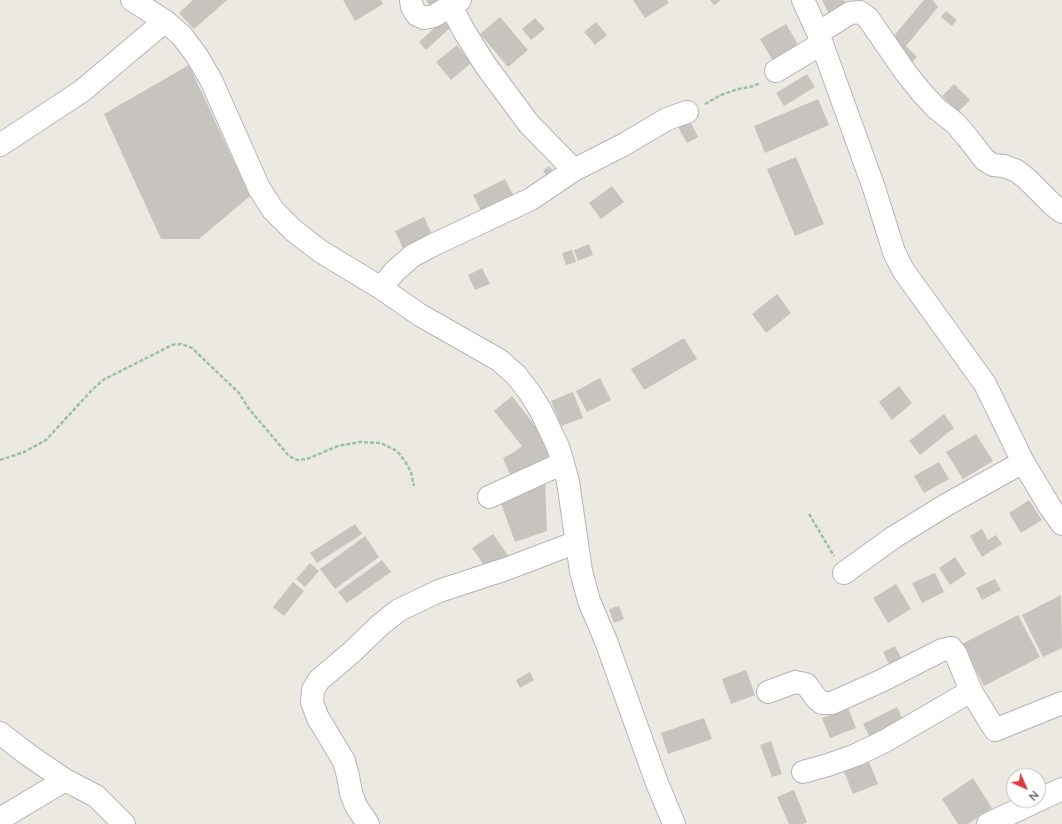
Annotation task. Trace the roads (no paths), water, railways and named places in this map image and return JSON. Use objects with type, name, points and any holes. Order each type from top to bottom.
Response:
[{"type":"street","points":[[132,0],[165,21],[182,36],[197,56],[214,87],[258,188],[273,210],[293,230],[320,251],[381,288],[420,314],[499,360],[516,375],[530,393],[541,411],[564,463],[581,570],[589,601],[606,642],[657,783],[674,824]]},
{"type":"street","points":[[411,0],[412,6],[417,15],[424,18],[434,16],[456,3],[464,31],[486,66],[529,124],[574,170]]},
{"type":"street","points":[[803,0],[820,38],[874,188],[894,252],[904,270],[985,384],[1023,462],[1062,524]]},
{"type":"street","points":[[776,71],[850,13],[860,12],[868,18],[901,67],[918,88],[937,109],[955,123],[985,160],[993,165],[1004,166],[1017,171],[1062,212]]},
{"type":"street","points":[[0,145],[82,91],[165,21]]},
{"type":"street","points":[[381,288],[395,271],[412,256],[532,199],[574,170],[622,146],[667,119],[687,112]]},
{"type":"street","points":[[844,573],[894,537],[939,509],[1023,462]]},
{"type":"street","points":[[489,497],[564,463]]},
{"type":"street","points":[[368,824],[356,806],[351,793],[344,761],[318,718],[312,702],[313,690],[319,680],[352,652],[380,625],[399,610],[439,591],[506,569],[577,542]]},
{"type":"street","points":[[768,692],[795,682],[806,684],[816,698],[822,703],[832,703],[881,681],[942,650],[951,648],[956,654],[971,691],[995,730],[1062,703]]},
{"type":"street","points":[[803,772],[828,765],[862,752],[885,741],[971,691]]},
{"type":"street","points":[[0,733],[65,780],[96,796],[124,824]]},
{"type":"street","points":[[0,819],[65,780]]},
{"type":"street","points":[[988,824],[1062,789]]}]
